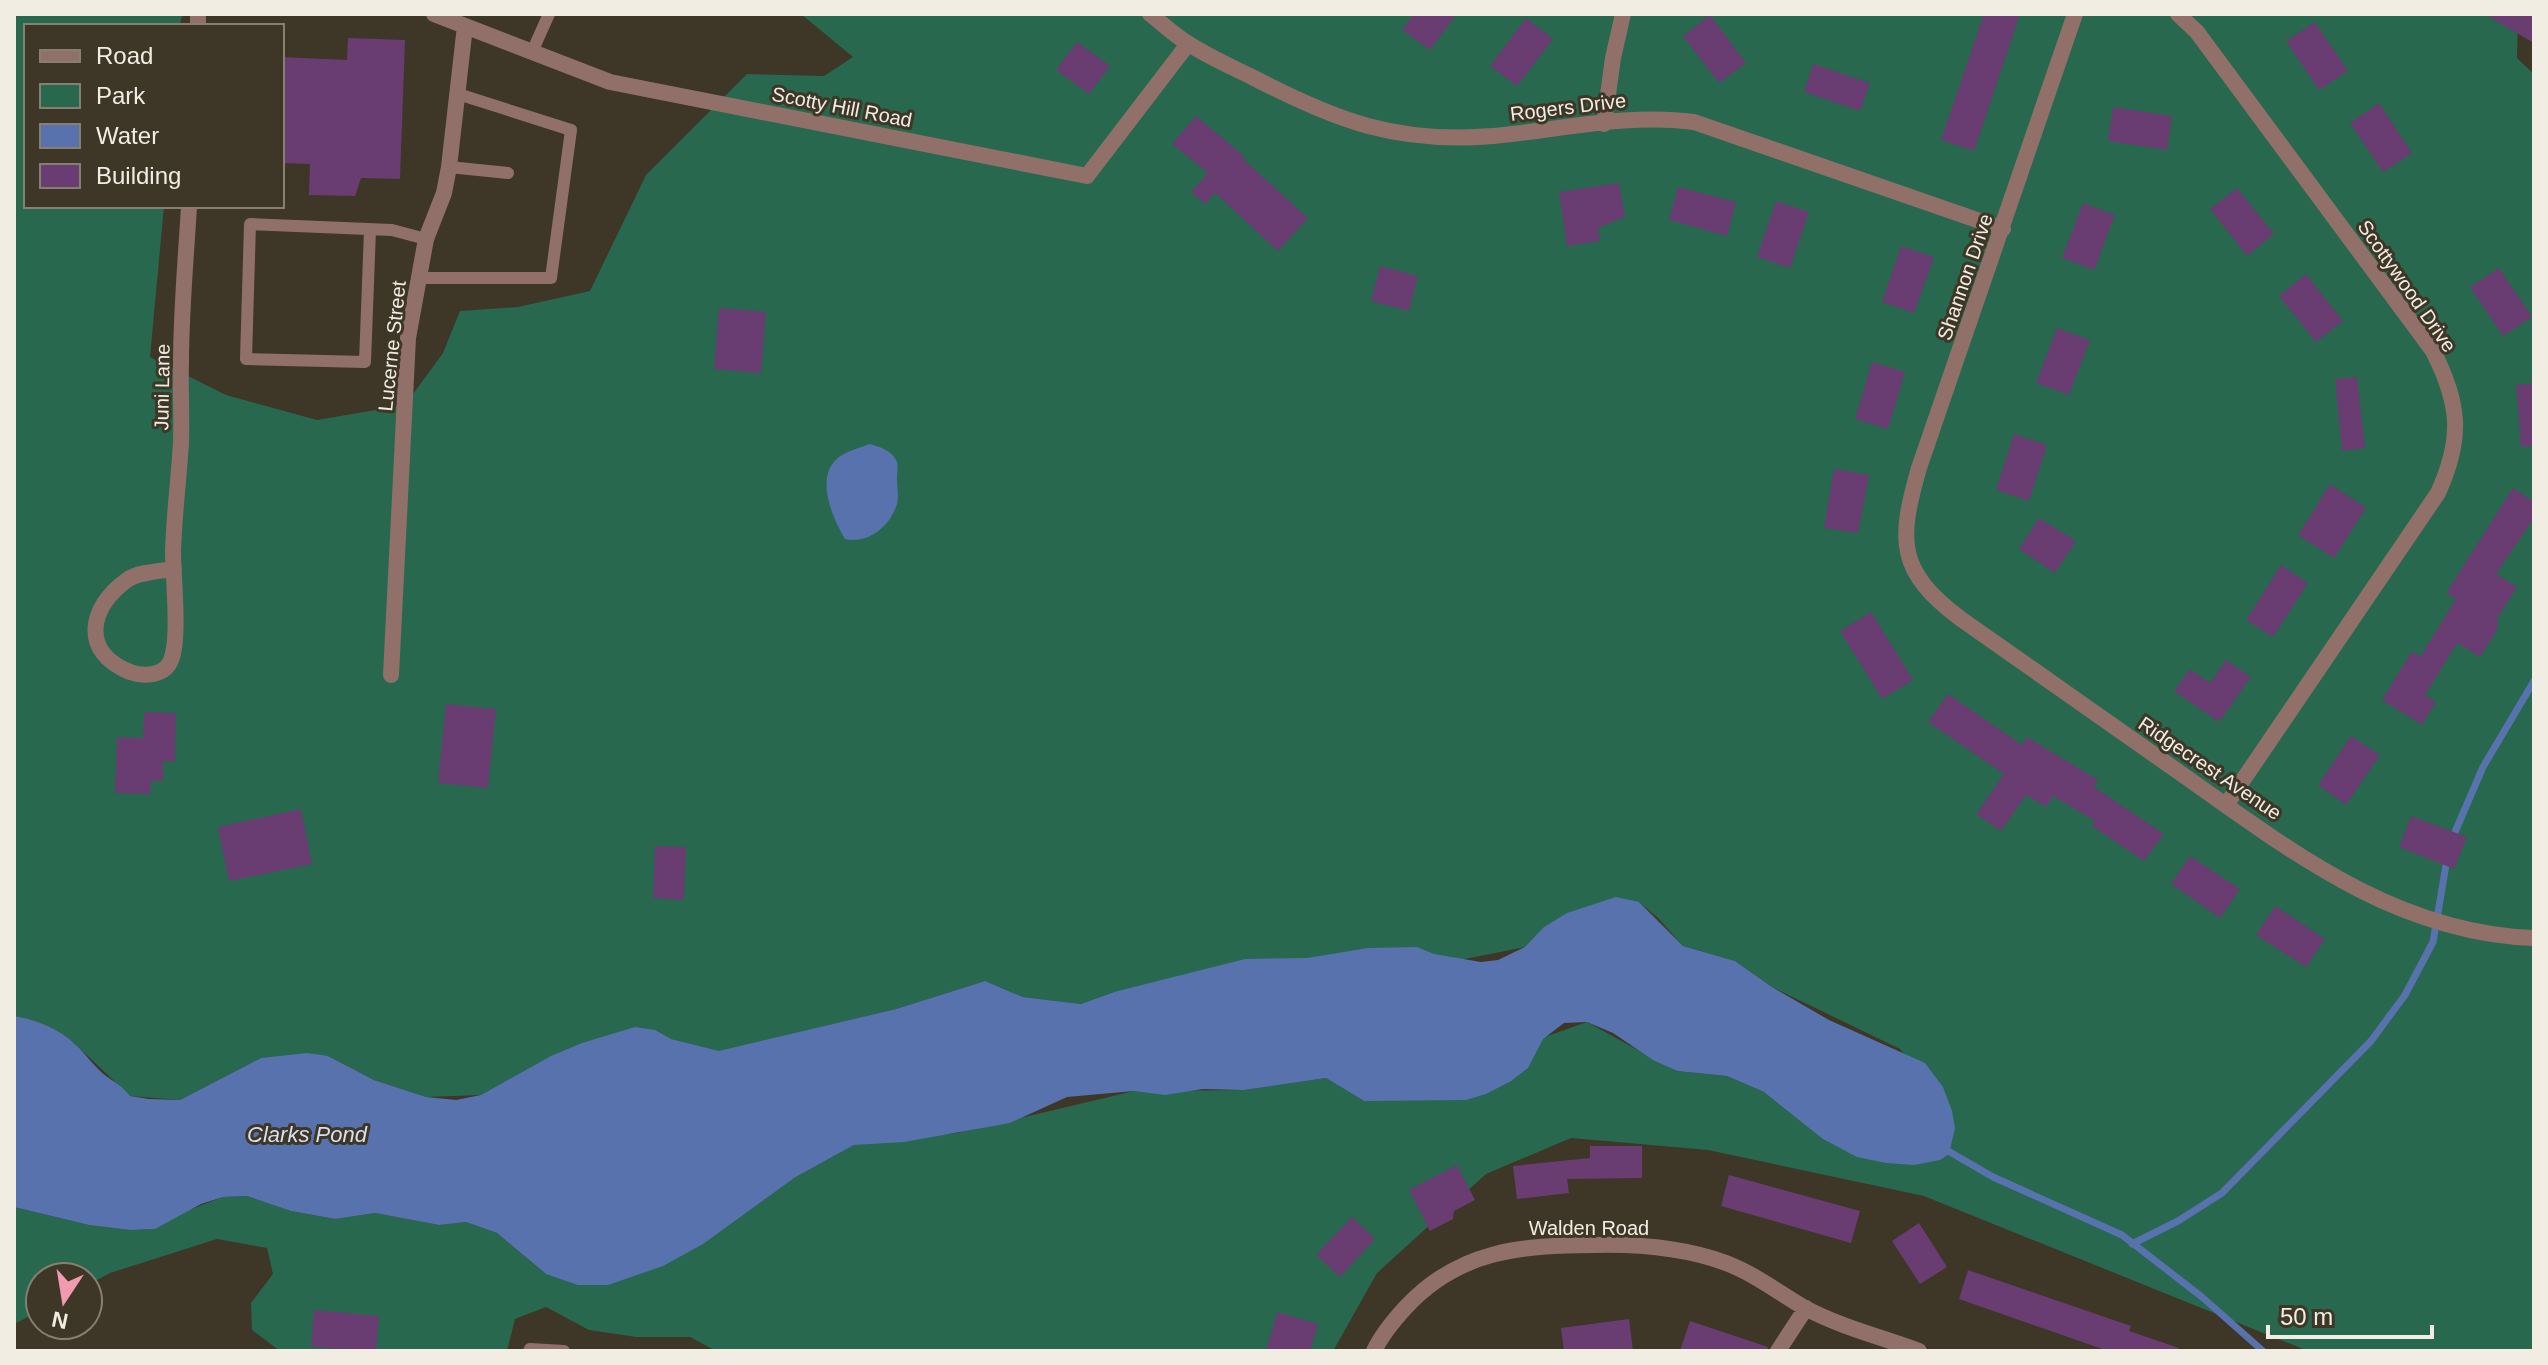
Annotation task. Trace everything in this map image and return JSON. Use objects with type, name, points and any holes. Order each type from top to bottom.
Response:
[{"type":"street","name":"Scotty Hill Road","points":[[434,14],[610,82],[1087,176],[1188,44]]},
{"type":"street","name":"Rogers Drive","points":[[1150,14],[1188,44],[1306,105],[1348,122],[1391,133],[1466,138],[1649,118],[1694,122],[2003,229]]},
{"type":"street","points":[[1604,124],[1623,14]]},
{"type":"street","name":"Shannon Drive","points":[[1907,555],[1905,523],[1919,468],[2075,14]]},
{"type":"street","name":"Scottywood Drive","points":[[2178,14],[2197,32],[2433,351],[2446,378],[2456,421],[2450,466],[2438,493],[2226,805]]},
{"type":"street","name":"Lucerne Street","points":[[391,675],[408,338],[426,239],[444,193],[449,167],[465,26]]},
{"type":"street","name":"Juni Lane","points":[[174,569],[129,577],[96,614],[95,633],[101,652],[117,667],[139,676],[158,674],[171,661],[189,208]]},
{"type":"street","name":"Ridgecrest Avenue","points":[[1907,555],[1920,580],[1939,603],[2226,805],[2350,886],[2390,906],[2461,930],[2534,938]]},
{"type":"street","name":"Walden Road","points":[[1374,1351],[1394,1319],[1437,1280],[1489,1254],[1539,1245],[1632,1244],[1726,1263],[1806,1308],[1862,1332],[1919,1351]]},
{"type":"street","points":[[1778,1351],[1806,1308]]},
{"type":"lane","points":[[532,52],[549,14]]},
{"type":"lane","points":[[419,278],[551,278],[571,130],[458,94]]},
{"type":"lane","points":[[449,167],[508,173]]},
{"type":"lane","points":[[370,230],[365,362],[246,359],[250,224],[392,230],[426,239]]},
{"type":"lane","points":[[529,1351],[564,1351]]},
{"type":"green space","points":[[14,14],[182,14],[180,24],[24,24],[24,208],[164,208],[150,357],[226,395],[317,420],[405,405],[443,353],[460,311],[518,307],[590,291],[646,175],[747,74],[824,76],[853,57],[801,14],[2518,14],[2517,58],[2534,74],[2534,1351],[2308,1351],[1924,1196],[1708,1150],[1571,1138],[1486,1174],[1377,1273],[1333,1351],[716,1351],[690,1337],[636,1337],[589,1330],[546,1307],[515,1319],[507,1351],[280,1351],[252,1330],[251,1303],[273,1274],[267,1248],[217,1239],[104,1276],[104,1261],[24,1261],[24,1319],[14,1324],[14,1207],[89,1225],[130,1230],[155,1229],[176,1215],[223,1197],[247,1196],[291,1211],[334,1219],[375,1213],[439,1225],[466,1222],[497,1233],[546,1274],[794,1178],[854,1145],[957,1133],[1134,1091],[1244,1090],[1326,1078],[1364,1101],[1587,1022],[1676,1071],[1727,1076],[1764,1092],[1952,1112],[1900,1049],[1772,987],[1735,961],[1683,946],[1639,902],[1525,947],[1460,960],[1114,992],[1081,1004],[1023,997],[985,981],[896,1009],[719,1052],[671,1039],[511,1079],[481,1095],[426,1097],[374,1080],[328,1056],[261,1058],[180,1100],[130,1096],[74,1043],[14,1019]]},
{"type":"water","points":[[869,444],[888,451],[896,460],[897,504],[889,520],[877,532],[862,539],[845,539],[828,497],[828,475],[839,457]]},
{"type":"water","name":"Clarks Pond","points":[[1616,897],[1639,902],[1683,946],[1735,961],[1829,1020],[1925,1063],[1943,1087],[1952,1111],[1955,1128],[1949,1154],[1940,1160],[1914,1165],[1857,1157],[1823,1139],[1764,1092],[1727,1076],[1677,1071],[1653,1060],[1613,1033],[1587,1022],[1564,1023],[1543,1039],[1528,1068],[1486,1094],[1466,1100],[1364,1101],[1326,1078],[1244,1090],[1203,1089],[1165,1095],[1134,1091],[1067,1097],[1010,1123],[904,1142],[854,1145],[794,1178],[703,1244],[663,1266],[608,1285],[578,1285],[546,1274],[497,1233],[466,1222],[439,1225],[375,1213],[335,1219],[291,1211],[247,1196],[223,1197],[201,1204],[155,1229],[130,1230],[89,1225],[14,1207],[14,1016],[55,1029],[130,1096],[180,1100],[261,1058],[307,1053],[328,1056],[374,1080],[426,1097],[456,1100],[481,1095],[551,1056],[582,1043],[635,1027],[655,1030],[671,1039],[719,1051],[896,1009],[985,981],[1023,997],[1081,1004],[1114,992],[1245,959],[1307,958],[1368,948],[1417,947],[1434,954],[1481,962],[1498,960],[1525,947],[1544,927],[1567,913]]},
{"type":"building","points":[[1414,14],[1457,14],[1430,50],[1402,30]]},
{"type":"building","points":[[1984,14],[2020,14],[1974,151],[1941,140]]},
{"type":"building","points":[[2484,14],[2534,14],[2534,43]]},
{"type":"building","points":[[1710,15],[1746,63],[1719,83],[1683,36]]},
{"type":"building","points":[[1526,18],[1553,39],[1517,86],[1490,66]]},
{"type":"building","points":[[2315,22],[2348,71],[2319,90],[2286,41]]},
{"type":"building","points":[[348,38],[405,40],[400,179],[361,178],[355,196],[309,195],[310,164],[284,163],[284,57],[347,60]]},
{"type":"building","points":[[1077,42],[1110,66],[1089,94],[1056,70]]},
{"type":"building","points":[[1813,64],[1870,83],[1860,111],[1804,92]]},
{"type":"building","points":[[2379,103],[2412,153],[2383,172],[2350,123]]},
{"type":"building","points":[[2113,107],[2172,116],[2167,150],[2108,141]]},
{"type":"building","points":[[1196,116],[1245,157],[1243,159],[1308,218],[1278,251],[1215,193],[1205,204],[1191,192],[1208,173],[1172,144]]},
{"type":"building","points":[[1619,183],[1625,217],[1598,228],[1600,241],[1567,246],[1559,192]]},
{"type":"building","points":[[1678,187],[1736,202],[1727,236],[1669,220]]},
{"type":"building","points":[[2237,188],[2274,234],[2247,256],[2210,209]]},
{"type":"building","points":[[1776,201],[1809,212],[1790,268],[1757,257]]},
{"type":"building","points":[[2083,203],[2115,215],[2094,270],[2062,258]]},
{"type":"building","points":[[1901,246],[1934,257],[1914,313],[1882,302]]},
{"type":"building","points":[[1380,266],[1418,276],[1409,311],[1371,301]]},
{"type":"building","points":[[2499,268],[2532,317],[2503,336],[2470,287]]},
{"type":"building","points":[[2306,274],[2343,321],[2316,342],[2279,296]]},
{"type":"building","points":[[719,308],[766,312],[761,373],[714,369]]},
{"type":"building","points":[[2057,328],[2090,340],[2069,395],[2036,383]]},
{"type":"building","points":[[1872,362],[1905,372],[1888,429],[1855,419]]},
{"type":"building","points":[[2357,377],[2365,448],[2342,451],[2335,379]]},
{"type":"building","points":[[2534,383],[2534,446],[2521,447],[2516,385]]},
{"type":"building","points":[[2014,434],[2047,445],[2029,501],[1996,490]]},
{"type":"building","points":[[1834,469],[1869,475],[1858,533],[1824,528]]},
{"type":"building","points":[[2330,484],[2366,508],[2334,558],[2298,535]]},
{"type":"building","points":[[2513,488],[2534,502],[2534,518],[2496,574],[2517,587],[2498,617],[2497,630],[2480,657],[2457,643],[2425,695],[2436,702],[2422,725],[2382,700],[2412,651],[2420,657],[2456,599],[2446,593]]},
{"type":"building","points":[[2039,518],[2076,541],[2055,573],[2019,549]]},
{"type":"building","points":[[2281,565],[2308,583],[2273,637],[2246,620]]},
{"type":"building","points":[[1871,612],[1913,680],[1882,699],[1840,631]]},
{"type":"building","points":[[2226,660],[2251,677],[2219,722],[2174,691],[2190,669],[2210,683]]},
{"type":"building","points":[[1948,694],[2022,745],[2027,737],[2098,780],[2094,787],[2164,834],[2144,861],[2092,826],[2095,821],[2053,796],[2046,807],[2026,795],[2001,831],[1976,814],[2004,774],[1928,722]]},
{"type":"building","points":[[446,704],[496,709],[488,788],[438,783]]},
{"type":"building","points":[[144,712],[176,713],[175,762],[163,761],[163,781],[151,781],[150,794],[115,793],[117,737],[143,738]]},
{"type":"building","points":[[2351,736],[2380,755],[2346,805],[2318,785]]},
{"type":"building","points":[[301,809],[312,864],[229,881],[218,827]]},
{"type":"building","points":[[2411,816],[2467,837],[2454,869],[2399,847]]},
{"type":"building","points":[[655,846],[686,847],[684,900],[653,898]]},
{"type":"building","points":[[2190,856],[2240,889],[2220,918],[2171,884]]},
{"type":"building","points":[[2275,906],[2325,939],[2306,967],[2256,935]]},
{"type":"building","points":[[1590,1146],[1642,1146],[1642,1178],[1567,1179],[1569,1193],[1517,1199],[1513,1166],[1590,1158]]},
{"type":"building","points":[[1457,1165],[1475,1200],[1454,1211],[1453,1219],[1430,1231],[1409,1190]]},
{"type":"building","points":[[1729,1175],[1860,1211],[1851,1243],[1721,1206]]},
{"type":"building","points":[[1352,1217],[1375,1239],[1340,1277],[1316,1255]]},
{"type":"building","points":[[1919,1223],[1947,1267],[1920,1284],[1892,1241]]},
{"type":"building","points":[[1968,1270],[2131,1326],[2129,1331],[2179,1348],[2178,1351],[2108,1351],[1959,1299]]},
{"type":"building","points":[[314,1310],[379,1316],[376,1351],[311,1347]]},
{"type":"building","points":[[1277,1312],[1318,1324],[1310,1351],[1266,1351]]},
{"type":"building","points":[[1629,1319],[1633,1351],[1564,1351],[1561,1328]]},
{"type":"building","points":[[1690,1321],[1768,1347],[1767,1351],[1680,1351]]},
{"type":"waterway","points":[[2452,839],[2483,767],[2534,681]]},
{"type":"waterway","points":[[2132,1244],[2178,1221],[2222,1193],[2371,1041],[2405,995],[2433,942],[2447,859]]},
{"type":"waterway","points":[[1943,1148],[1993,1177],[2122,1235],[2202,1297],[2263,1351]]}]
